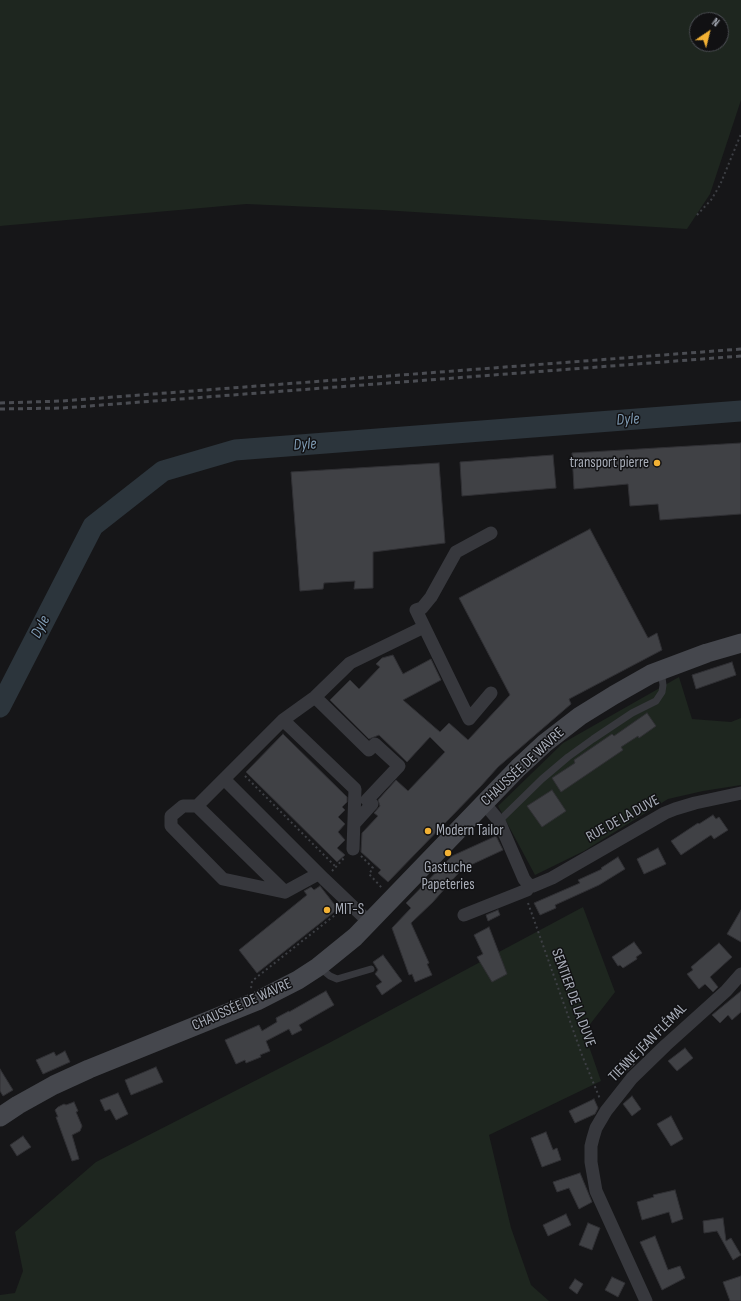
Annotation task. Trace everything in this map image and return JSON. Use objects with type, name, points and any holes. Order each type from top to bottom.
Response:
[{"type":"main road","name":"CHAUSSÉE DE WAVRE","points":[[0,1117],[54,1085],[89,1069],[249,1004],[298,980],[318,967],[355,937],[518,768],[545,743],[580,716],[614,695],[661,670],[741,643]]},
{"type":"street","points":[[491,532],[456,552],[431,598],[422,608],[416,610],[469,719],[492,693]]},
{"type":"street","points":[[321,876],[285,892],[224,879],[171,826],[171,816],[183,806],[196,806],[283,720],[315,697],[350,663],[424,627]]},
{"type":"street","points":[[315,697],[369,750],[375,744],[399,766],[367,800],[372,804],[354,824]]},
{"type":"street","points":[[283,720],[355,789],[353,849]]},
{"type":"street","points":[[224,779],[349,904],[369,922]]},
{"type":"street","name":"RUE DE LA DUVE","points":[[464,915],[527,887],[552,878],[658,816],[675,809],[741,793]]},
{"type":"street","points":[[484,803],[499,821],[527,887]]},
{"type":"street","points":[[196,806],[285,892]]},
{"type":"street","name":"TIENNE JEAN FLÉMAL","points":[[646,1301],[604,1209],[594,1181],[591,1162],[591,1146],[596,1128],[606,1111],[641,1069],[726,990],[741,974]]},
{"type":"lane","points":[[499,821],[542,779],[568,757],[632,713],[656,701],[662,692],[661,670]]},
{"type":"lane","points":[[318,967],[330,976],[337,979],[371,969]]},
{"type":"path","points":[[697,215],[711,200],[720,185],[741,134]]},
{"type":"path","points":[[236,767],[336,867]]},
{"type":"path","points":[[321,876],[336,867],[353,849],[373,868],[369,874],[393,899]]},
{"type":"path","name":"SENTIER DE LA DUVE","points":[[527,887],[526,898],[582,1055],[606,1111]]},
{"type":"path","points":[[249,1004],[252,981],[349,904]]},
{"type":"shaded area","points":[[0,0],[741,0],[741,100],[710,194],[687,229],[382,210],[246,204],[0,226]]},
{"type":"shaded area","points":[[679,677],[692,719],[731,722],[741,718],[741,785],[703,791],[668,799],[584,851],[535,875],[498,806],[563,743]]},
{"type":"shaded area","points":[[583,907],[615,992],[584,1032],[601,1081],[489,1135],[511,1228],[531,1285],[549,1301],[0,1301],[0,1295],[15,1293],[23,1271],[15,1232],[96,1162],[329,1043]]},
{"type":"building","points":[[741,443],[741,514],[660,520],[658,504],[630,506],[628,484],[574,489],[572,453]]},
{"type":"building","points":[[553,455],[556,488],[462,496],[460,462]]},
{"type":"building","points":[[439,463],[445,543],[373,552],[373,588],[354,589],[355,581],[324,583],[323,589],[300,591],[291,472]]},
{"type":"building","points":[[590,529],[648,638],[657,633],[662,650],[569,699],[571,704],[498,767],[388,882],[378,873],[381,870],[361,852],[362,833],[378,816],[374,813],[380,806],[378,800],[396,780],[408,791],[445,752],[430,737],[407,762],[379,735],[369,739],[330,700],[350,680],[359,689],[380,667],[376,664],[382,658],[393,655],[403,674],[431,659],[441,680],[403,700],[440,732],[449,723],[468,740],[510,695],[459,598]]},
{"type":"building","points":[[732,662],[736,675],[696,689],[692,675]]},
{"type":"building","points":[[647,713],[656,726],[639,738],[638,736],[621,747],[623,750],[561,792],[552,778],[575,763],[574,760],[612,734],[614,736]]},
{"type":"building","points":[[283,734],[347,797],[347,802],[342,807],[345,810],[338,817],[345,824],[338,832],[345,840],[337,848],[345,855],[337,862],[246,772]]},
{"type":"building","points":[[552,790],[566,811],[542,827],[527,806]]},
{"type":"building","points":[[713,815],[716,819],[719,817],[728,830],[714,839],[711,835],[681,855],[671,841]]},
{"type":"building","points":[[496,836],[503,850],[462,869],[433,902],[411,923],[429,963],[427,964],[432,975],[415,982],[412,974],[409,975],[392,928],[411,908],[406,903],[452,856]]},
{"type":"building","points":[[658,848],[666,864],[644,874],[637,859]]},
{"type":"building","points":[[618,857],[625,869],[599,885],[555,905],[556,908],[540,915],[534,903],[580,883],[578,880],[602,869],[601,868]]},
{"type":"building","points":[[320,886],[338,909],[257,973],[239,950],[307,895],[304,891],[311,887],[314,890]]},
{"type":"building","points":[[498,910],[500,915],[488,921],[486,915]]},
{"type":"building","points":[[741,910],[741,942],[727,934]]},
{"type":"building","points":[[489,927],[507,974],[492,982],[477,957],[483,954],[474,935]]},
{"type":"building","points":[[634,942],[642,953],[636,957],[637,959],[623,968],[620,965],[618,966],[612,957]]},
{"type":"building","points":[[719,943],[732,957],[710,977],[718,987],[713,992],[705,984],[699,989],[687,974],[693,970],[691,967]]},
{"type":"building","points":[[383,955],[402,981],[382,995],[376,986],[382,982],[375,974],[378,970],[373,962]]},
{"type":"building","points":[[326,991],[334,1005],[299,1025],[302,1030],[292,1035],[289,1029],[266,1041],[270,1051],[260,1055],[261,1057],[246,1063],[245,1060],[236,1064],[225,1040],[259,1025],[262,1031],[277,1022],[276,1018]]},
{"type":"building","points":[[741,991],[741,1012],[732,1020],[728,1015],[720,1023],[712,1015]]},
{"type":"building","points":[[685,1048],[693,1058],[677,1071],[668,1061]]},
{"type":"building","points":[[65,1051],[70,1062],[43,1074],[36,1060],[54,1052],[56,1056]]},
{"type":"building","points":[[630,1054],[635,1064],[626,1072],[620,1060]]},
{"type":"building","points":[[156,1067],[163,1082],[131,1095],[125,1080]]},
{"type":"building","points":[[0,1069],[13,1090],[3,1096],[0,1091]]},
{"type":"building","points":[[118,1093],[128,1114],[116,1120],[110,1109],[105,1111],[100,1100]]},
{"type":"building","points":[[632,1096],[641,1109],[632,1116],[623,1104]]},
{"type":"building","points":[[594,1099],[598,1108],[595,1114],[575,1123],[569,1111]]},
{"type":"building","points":[[74,1102],[78,1111],[76,1112],[82,1126],[80,1131],[72,1135],[79,1159],[72,1161],[56,1117],[58,1117],[55,1110],[64,1104],[66,1105]]},
{"type":"building","points":[[671,1116],[683,1139],[671,1146],[657,1124]]},
{"type":"building","points":[[546,1132],[553,1150],[557,1148],[561,1160],[542,1167],[531,1138]]},
{"type":"building","points":[[23,1136],[31,1147],[17,1156],[10,1145]]},
{"type":"building","points":[[580,1173],[592,1202],[579,1209],[569,1188],[557,1192],[553,1182]]},
{"type":"building","points":[[675,1190],[683,1219],[672,1223],[669,1212],[642,1220],[637,1202],[654,1197],[653,1195]]},
{"type":"building","points":[[566,1214],[571,1225],[548,1236],[543,1225]]},
{"type":"building","points":[[723,1218],[726,1241],[731,1238],[741,1255],[733,1260],[717,1231],[704,1233],[703,1221]]},
{"type":"building","points":[[588,1223],[600,1228],[592,1250],[579,1245]]},
{"type":"building","points":[[655,1236],[668,1270],[680,1266],[685,1278],[662,1290],[640,1242]]},
{"type":"building","points":[[741,1276],[741,1301],[730,1301],[723,1282]]},
{"type":"building","points":[[612,1277],[625,1283],[618,1297],[605,1290]]},
{"type":"building","points":[[575,1279],[583,1284],[577,1294],[569,1288]]},
{"type":"waterway","name":"Dyle","points":[[0,707],[93,526],[163,471],[235,450],[741,411]]},
{"type":"railway","points":[[0,403],[62,401],[741,349]]},
{"type":"railway","points":[[0,409],[63,408],[741,356]]},
{"type":"place","name":"transport pierre","points":[[657,463]]},
{"type":"place","name":"Modern Tailor","points":[[428,831]]},
{"type":"place","name":"Gastuche Papeteries","points":[[448,853]]},
{"type":"place","name":"MIT-S","points":[[327,910]]}]
